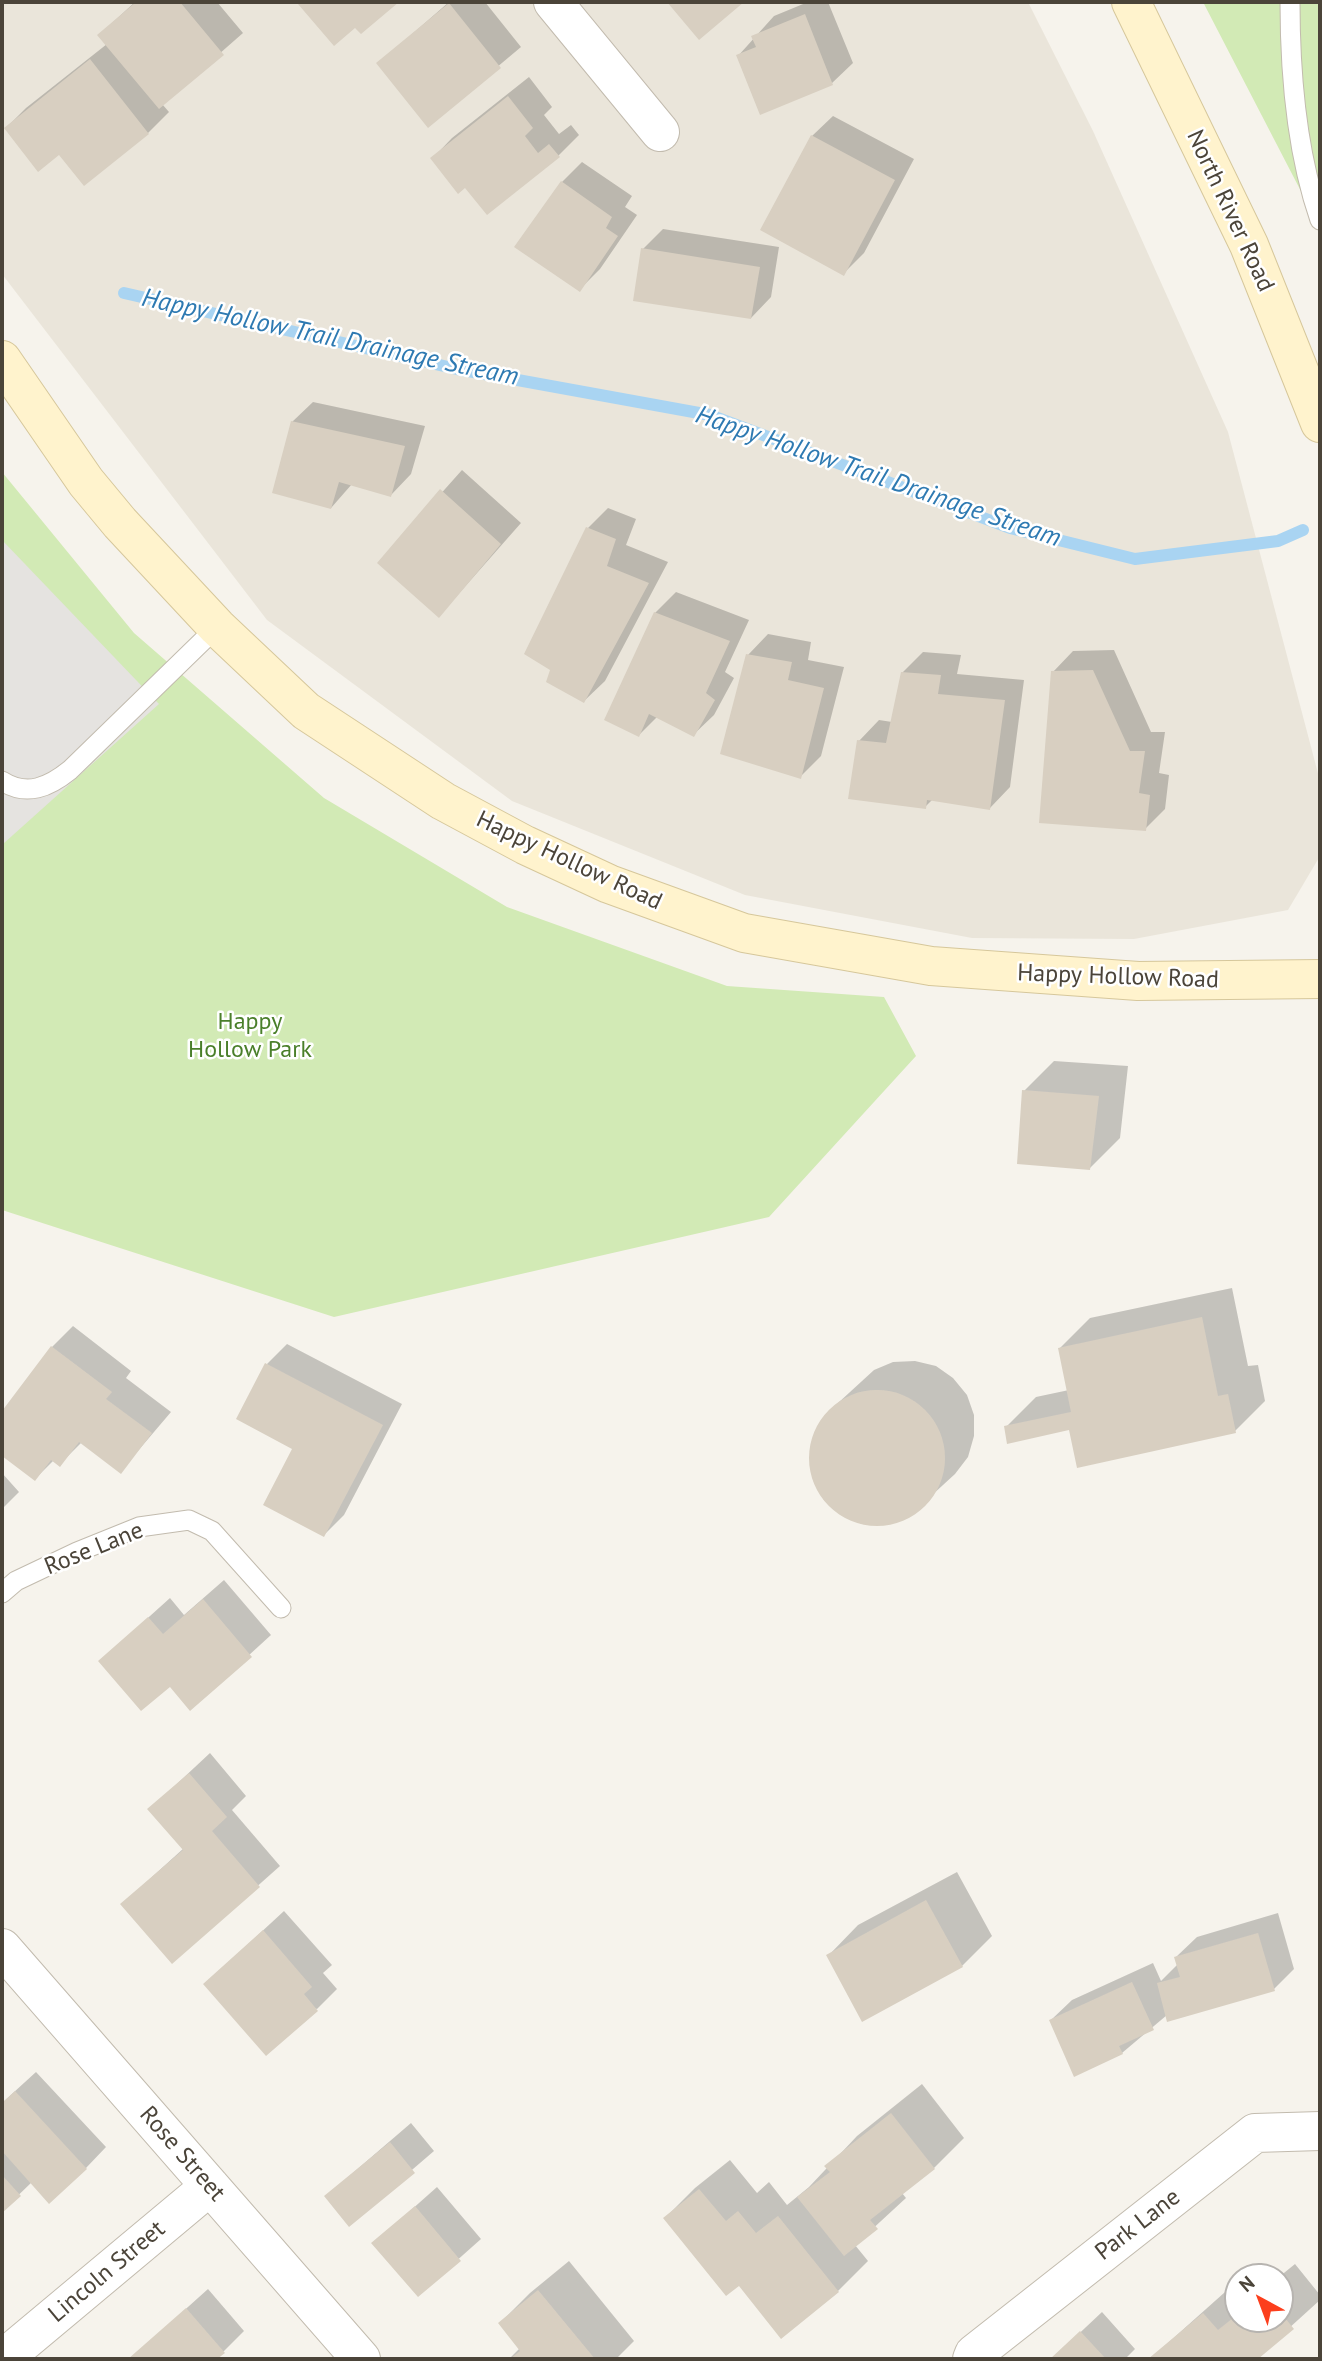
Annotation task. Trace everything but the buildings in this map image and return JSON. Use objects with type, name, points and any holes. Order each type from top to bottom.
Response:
[{"type":"main road","name":"North River Road","points":[[1131,2],[1249,245],[1320,423]]},
{"type":"main road","name":"Happy Hollow Road","points":[[6,377],[95,492],[149,556],[217,627],[306,711],[443,801],[609,884],[744,933],[918,964],[1017,975],[1138,981],[1320,979]]},
{"type":"street","points":[[553,2],[660,132]]},
{"type":"street","name":"Rose Street","points":[[2,1948],[361,2359]]},
{"type":"street","name":"Park Lane","points":[[972,2359],[974,2354],[1255,2133],[1320,2131]]},
{"type":"street","name":"Lincoln Street","points":[[3,2359],[210,2186]]},
{"type":"lane","points":[[1290,2],[1296,102],[1306,180],[1320,220]]},
{"type":"lane","points":[[2,781],[29,789],[48,787],[70,770],[217,627]]},
{"type":"lane","name":"Rose Lane","points":[[2,1593],[16,1581],[139,1527],[190,1520],[212,1531],[281,1608]]},
{"type":"shaded area","points":[[2,2],[1028,2],[1093,131],[1228,432],[1320,781],[1320,856],[1288,910],[1134,939],[972,938],[745,895],[512,801],[267,620],[2,274]]},
{"type":"shaded area","points":[[2,540],[159,704],[3,844],[2,843]]},
{"type":"green space","points":[[1203,2],[1320,2],[1320,228]]},
{"type":"green space","name":"Happy Hollow Park","points":[[2,472],[134,633],[324,798],[507,907],[727,986],[884,997],[916,1056],[769,1217],[334,1317],[2,1210]]},
{"type":"waterway","name":"Happy Hollow Trail Drainage Stream","points":[[124,293],[457,369],[710,415],[1010,528],[1135,559],[1278,541],[1303,530]]}]
